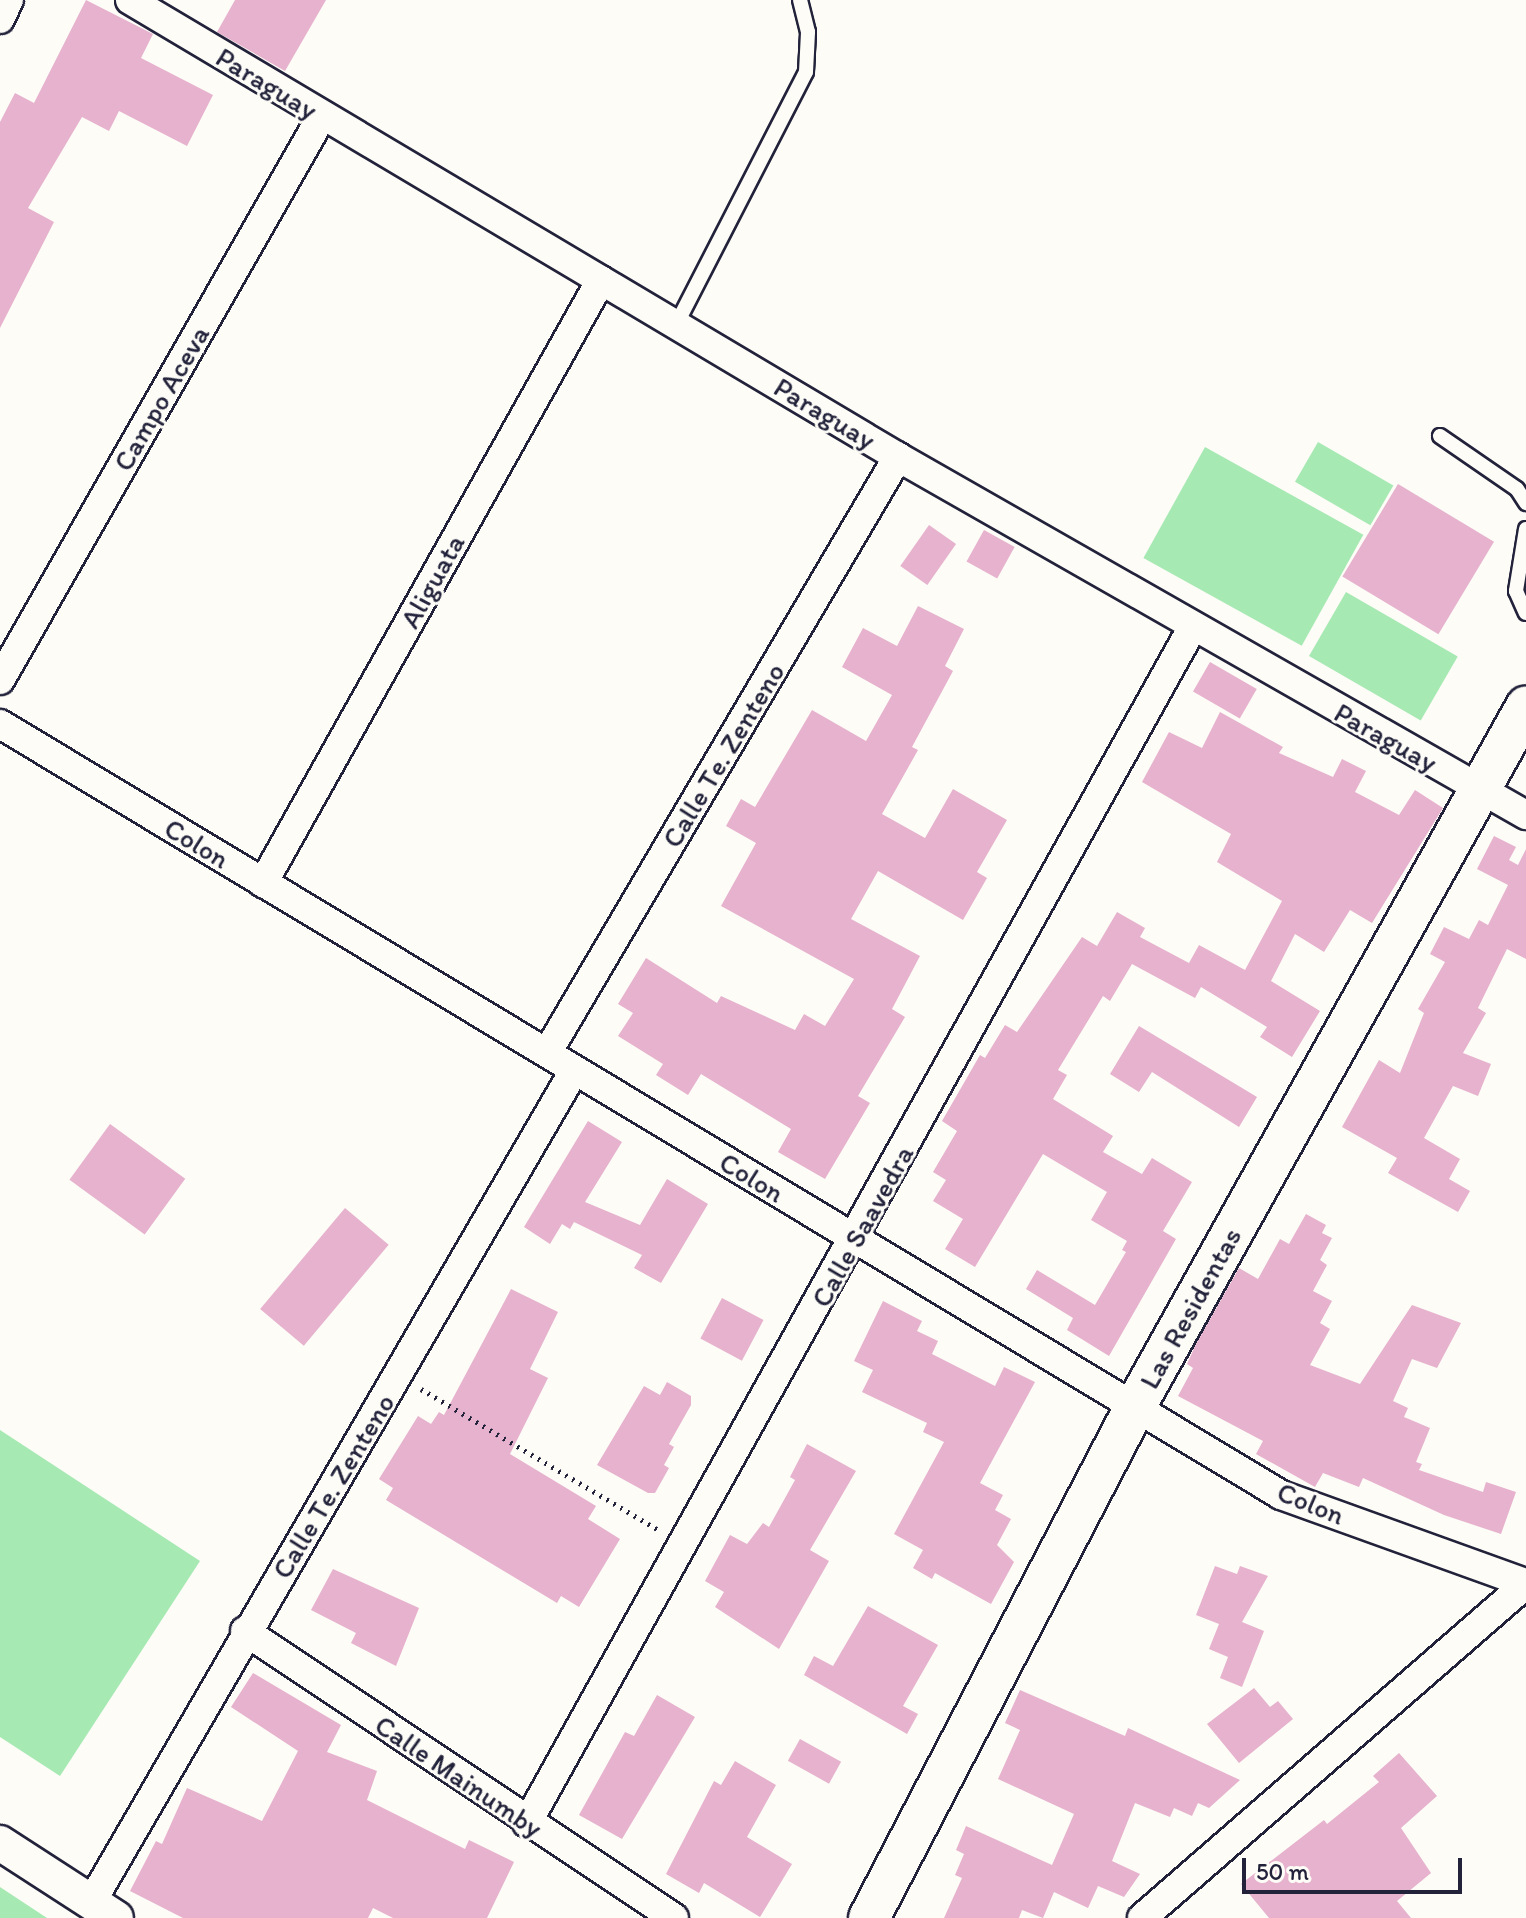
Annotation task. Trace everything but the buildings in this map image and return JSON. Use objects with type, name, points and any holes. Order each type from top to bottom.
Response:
[{"type":"main road","name":"Las Residentas","points":[[869,1918],[1136,1405],[1526,707]]},
{"type":"street","points":[[0,19],[9,0]]},
{"type":"street","name":"Paraguay","points":[[130,0],[898,457],[1192,628],[1526,815]]},
{"type":"street","name":"Campo Aceva","points":[[0,680],[322,116]]},
{"type":"street","name":"Aliguata","points":[[263,883],[601,280]]},
{"type":"street","name":"Calle Te. Zenteno","points":[[547,1053],[898,457]]},
{"type":"street","name":"Calle Saavedra","points":[[527,1823],[855,1239],[1192,628]]},
{"type":"street","name":"Colon","points":[[0,724],[1281,1495],[1526,1584]]},
{"type":"street","name":"Calle Te. Zenteno","points":[[104,1910],[245,1631],[399,1376],[574,1071]]},
{"type":"street","points":[[1142,1918],[1526,1584]]},
{"type":"street","name":"Calle Mainumby","points":[[245,1631],[527,1823],[674,1918]]},
{"type":"street","points":[[0,1843],[104,1910]]},
{"type":"lane","points":[[676,325],[806,72],[808,32],[800,0]]},
{"type":"lane","points":[[1440,436],[1517,489],[1526,503]]},
{"type":"lane","points":[[1526,529],[1516,591],[1526,613]]},
{"type":"path","points":[[399,1376],[683,1546]]},
{"type":"green space","points":[[1318,442],[1393,486],[1370,525],[1295,482]]},
{"type":"green space","points":[[1205,447],[1363,535],[1302,646],[1143,558]]},
{"type":"green space","points":[[1346,592],[1458,656],[1421,721],[1309,656]]},
{"type":"green space","points":[[0,1430],[200,1561],[60,1776],[0,1737]]},
{"type":"green space","points":[[0,1887],[47,1918],[0,1918]]}]
